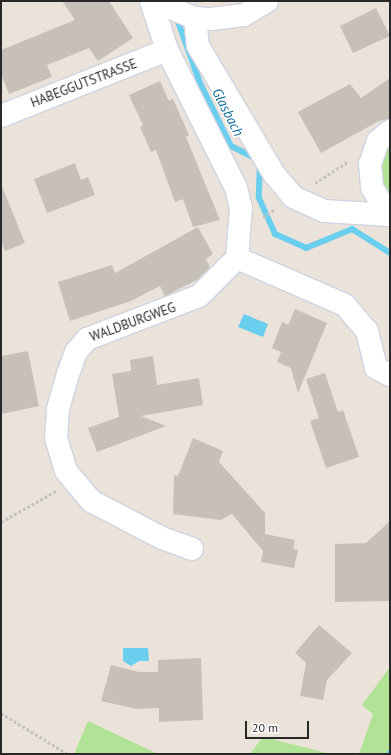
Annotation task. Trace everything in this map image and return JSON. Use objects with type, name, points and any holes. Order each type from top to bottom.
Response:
[{"type":"street","points":[[152,1],[203,19],[244,15],[267,1]]},
{"type":"street","points":[[152,1],[168,50],[236,188],[241,208],[237,258],[345,305],[367,331],[376,368],[390,374]]},
{"type":"street","points":[[203,19],[198,46],[274,174],[293,197],[324,211],[389,215]]},
{"type":"street","name":"HABEGGUTSTRASSE","points":[[1,116],[168,50]]},
{"type":"street","points":[[384,136],[370,164],[372,187],[389,215]]},
{"type":"street","name":"WALDBURGWEG","points":[[192,549],[162,538],[104,509],[71,480],[60,456],[56,422],[76,352],[95,334],[149,318],[199,296],[237,258]]},
{"type":"path","points":[[260,219],[384,136]]},
{"type":"path","points":[[1,522],[71,480]]},
{"type":"path","points":[[1,713],[68,754]]},
{"type":"green space","points":[[390,134],[390,209],[375,154]]},
{"type":"green space","points":[[390,667],[390,754],[359,754],[373,714],[362,705]]},
{"type":"green space","points":[[88,721],[158,754],[74,754]]},
{"type":"green space","points":[[263,737],[331,754],[250,754]]},
{"type":"water","points":[[244,314],[268,324],[263,337],[238,327]]},
{"type":"water","points":[[123,648],[148,648],[149,661],[139,661],[131,666],[123,661]]},
{"type":"building","points":[[62,1],[109,1],[133,38],[98,61],[89,48],[47,65],[52,77],[9,94],[1,74],[1,50],[75,20]]},
{"type":"building","points":[[376,8],[390,36],[353,53],[340,26]]},
{"type":"building","points":[[390,78],[390,119],[379,121],[321,153],[298,112],[350,84],[361,98]]},
{"type":"building","points":[[160,81],[169,101],[173,99],[189,135],[186,137],[220,220],[193,227],[183,199],[175,202],[156,150],[151,152],[140,127],[143,125],[129,95]]},
{"type":"building","points":[[75,163],[81,180],[88,177],[95,195],[47,213],[34,179]]},
{"type":"building","points":[[1,184],[25,243],[5,251],[1,240]]},
{"type":"building","points":[[198,227],[213,254],[206,259],[210,267],[197,280],[165,296],[160,286],[131,301],[70,321],[58,282],[112,265],[115,273]]},
{"type":"building","points":[[295,309],[327,323],[298,393],[291,368],[277,362],[281,352],[272,348],[282,322],[288,325]]},
{"type":"building","points":[[28,351],[39,406],[1,414],[1,356]]},
{"type":"building","points":[[153,356],[157,385],[199,378],[203,405],[141,416],[166,426],[97,452],[88,428],[119,417],[112,374],[131,371],[130,360]]},
{"type":"building","points":[[325,373],[338,412],[343,410],[359,457],[326,468],[310,421],[319,418],[306,379]]},
{"type":"building","points":[[193,438],[223,451],[219,462],[265,513],[265,534],[295,540],[293,549],[298,550],[294,568],[261,562],[263,551],[232,514],[221,520],[173,514],[174,475],[178,476]]},
{"type":"building","points":[[390,521],[390,601],[335,602],[335,544],[366,543]]},
{"type":"building","points":[[319,625],[352,653],[327,680],[323,700],[300,696],[306,663],[295,653]]},
{"type":"building","points":[[201,658],[203,720],[159,722],[159,708],[137,709],[101,701],[111,665],[139,672],[158,672],[158,660]]},
{"type":"waterway","name":"Glasbach","points":[[176,16],[200,83],[231,146],[260,161],[259,198],[275,234],[306,248],[352,229],[390,253]]}]
